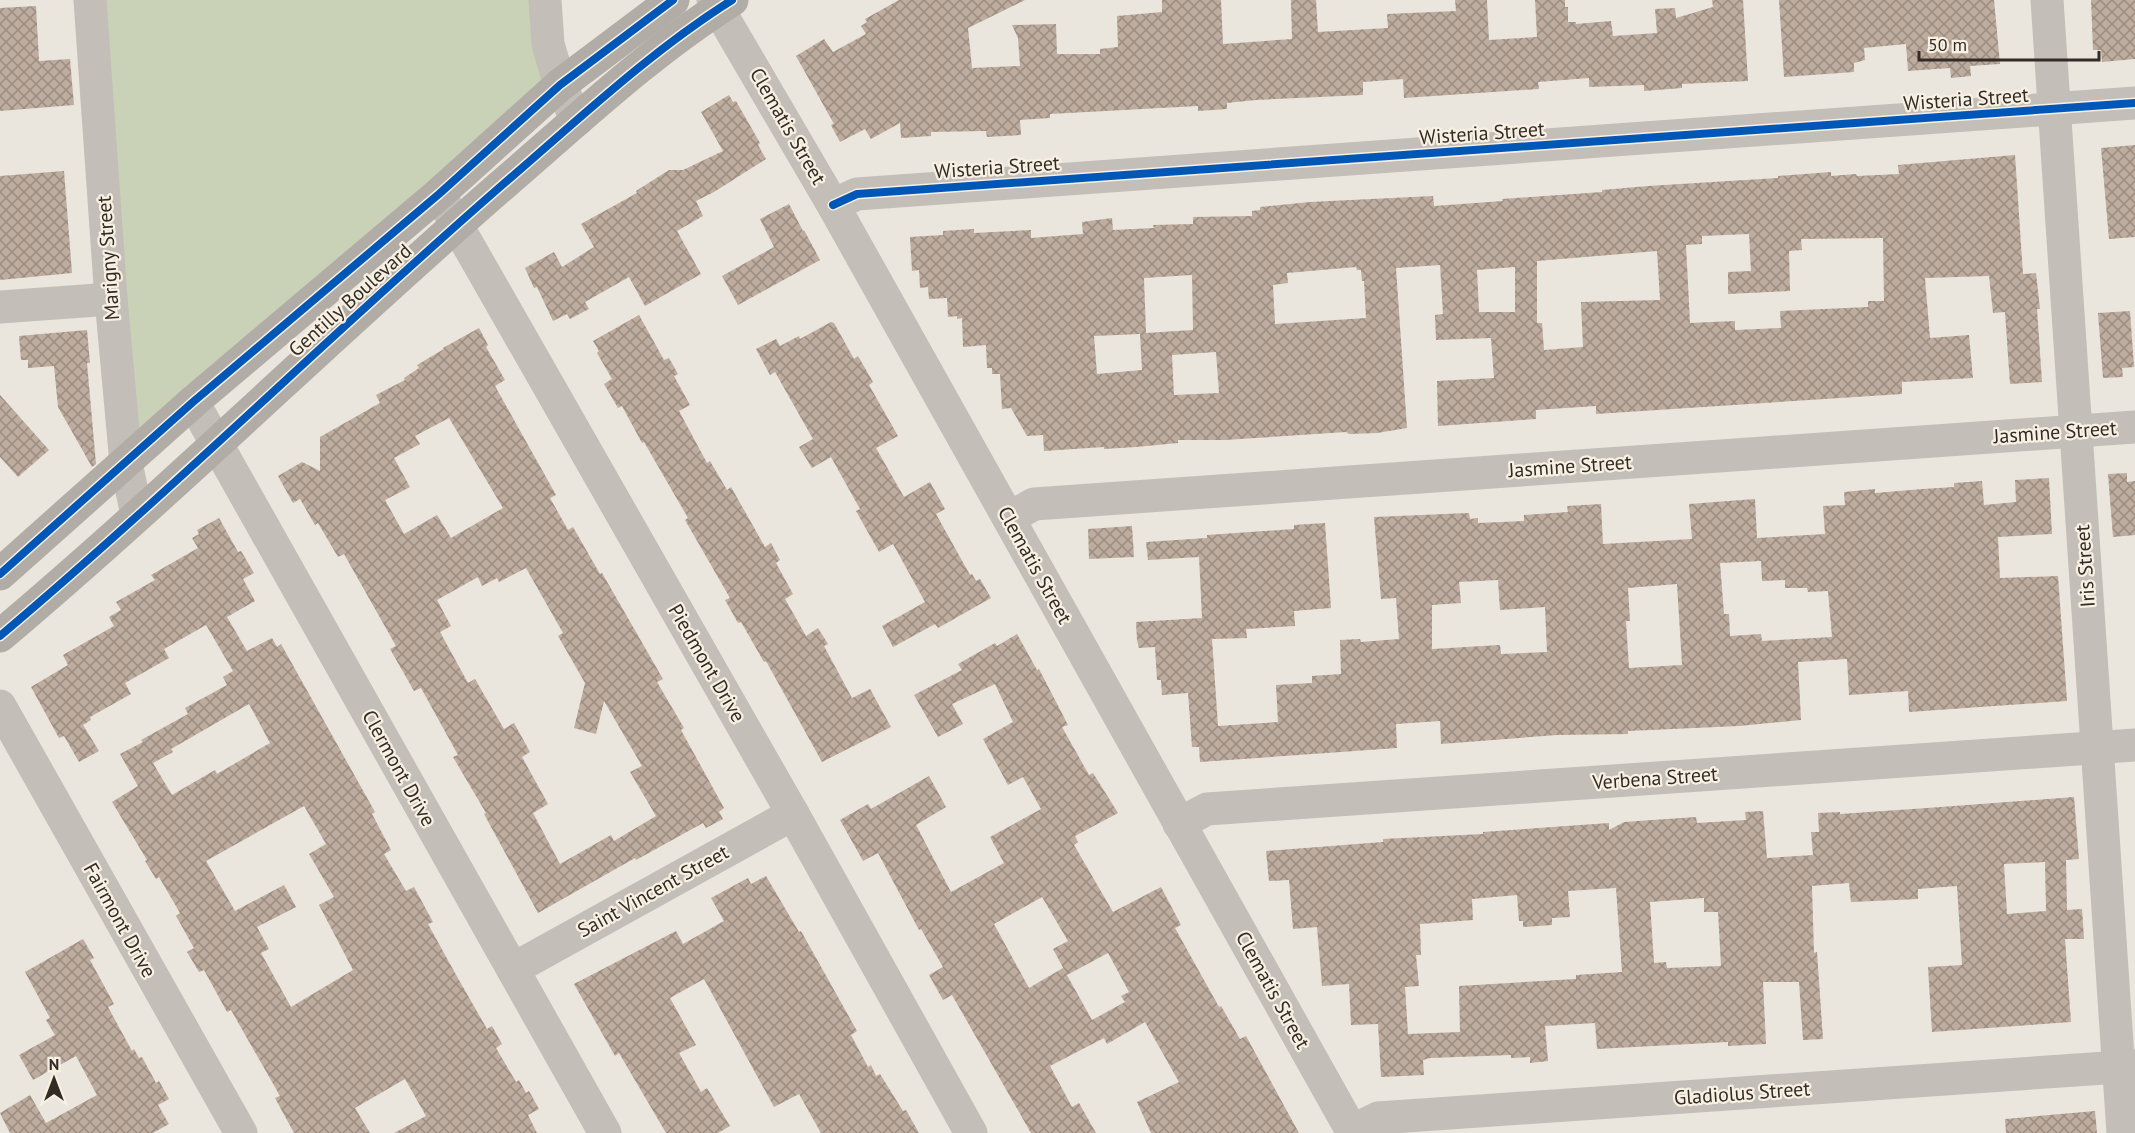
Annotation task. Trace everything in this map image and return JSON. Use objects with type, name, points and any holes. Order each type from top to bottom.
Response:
[{"type":"main road","name":"Gentilly Boulevard","points":[[0,574],[193,402],[439,194],[560,86],[673,0]]},
{"type":"main road","name":"Gentilly Boulevard","points":[[0,636],[217,444],[458,224],[577,120],[721,3]]},
{"type":"street","name":"Marigny Street","points":[[90,0],[111,299],[126,464],[137,515]]},
{"type":"street","points":[[545,0],[549,44],[560,86],[577,120]]},
{"type":"street","name":"Iris Street","points":[[2047,0],[2097,748],[2127,1066],[2123,1133]]},
{"type":"street","name":"Clematis Street","points":[[721,3],[1353,1132]]},
{"type":"street","name":"Wisteria Street","points":[[833,205],[857,194],[2135,103]]},
{"type":"street","name":"Piedmont Drive","points":[[439,194],[793,814],[971,1133]]},
{"type":"street","points":[[0,307],[111,299]]},
{"type":"street","name":"Clermont Drive","points":[[193,402],[605,1133]]},
{"type":"street","name":"Jasmine Street","points":[[1008,518],[1034,504],[2135,427]]},
{"type":"street","name":"Fairmont Drive","points":[[0,706],[241,1133]]},
{"type":"street","name":"Verbena Street","points":[[1179,824],[1207,809],[2135,746]]},
{"type":"street","name":"Saint Vincent Street","points":[[513,969],[793,814]]},
{"type":"street","name":"Gladiolus Street","points":[[1353,1132],[1378,1118],[2127,1066]]},
{"type":"green space","points":[[90,0],[545,0],[560,85],[126,463]]},
{"type":"building","points":[[899,0],[1025,0],[968,28],[972,68],[1020,66],[1018,38],[1012,25],[1056,24],[1057,54],[1100,54],[1100,49],[1118,47],[1117,16],[1162,12],[1162,0],[1221,0],[1223,44],[1292,39],[1291,0],[1316,0],[1318,32],[1388,28],[1387,14],[1456,11],[1455,0],[1487,0],[1489,40],[1537,37],[1535,0],[1565,0],[1565,7],[1568,7],[1568,22],[1576,22],[1576,24],[1611,21],[1613,36],[1657,33],[1655,9],[1675,8],[1676,18],[1713,7],[1712,0],[1743,0],[1748,81],[1682,84],[1682,88],[1644,91],[1644,85],[1589,87],[1589,78],[1538,82],[1539,89],[1404,98],[1403,79],[1363,82],[1363,95],[1256,100],[1227,103],[1227,109],[1198,111],[1198,106],[1050,114],[1050,118],[1020,120],[1021,135],[987,137],[986,131],[931,132],[931,136],[901,138],[900,123],[871,139],[865,129],[840,142],[831,125],[834,124],[796,56],[824,39],[833,52],[866,34],[861,26],[867,22],[865,19]]},
{"type":"building","points":[[1779,0],[1994,0],[2000,64],[1970,66],[1971,76],[1951,78],[1950,68],[1908,71],[1906,44],[1864,48],[1865,60],[1854,63],[1854,72],[1784,77]]},
{"type":"building","points":[[2091,0],[2135,0],[2135,59],[2102,62],[2101,50],[2093,50]]},
{"type":"building","points":[[36,6],[39,61],[70,59],[74,105],[0,111],[0,8]]},
{"type":"building","points":[[729,95],[733,102],[736,101],[760,143],[758,145],[766,159],[696,201],[703,216],[677,231],[701,274],[645,306],[629,277],[585,302],[589,309],[570,319],[567,314],[553,321],[525,268],[554,252],[562,267],[594,247],[581,224],[637,193],[636,191],[669,170],[683,170],[723,151],[701,112]]},
{"type":"building","points":[[2135,145],[2135,237],[2109,239],[2101,148]]},
{"type":"building","points":[[2015,155],[2023,274],[2036,273],[2040,309],[2037,309],[2042,382],[2010,384],[2005,312],[1993,313],[1989,276],[1925,278],[1930,338],[1969,335],[1973,378],[1902,382],[1902,394],[1596,414],[1596,406],[1536,410],[1536,419],[1438,426],[1437,381],[1494,378],[1491,338],[1436,340],[1435,315],[1443,314],[1440,265],[1396,268],[1407,428],[1377,433],[1349,434],[1346,432],[1225,440],[1178,440],[1178,443],[1136,447],[1044,451],[1043,435],[1027,436],[1011,408],[1002,409],[1000,374],[992,374],[992,368],[987,368],[986,345],[963,347],[962,318],[948,317],[947,298],[929,299],[928,287],[920,288],[919,270],[912,271],[910,237],[943,235],[943,231],[974,229],[974,233],[1031,230],[1031,238],[1083,234],[1082,222],[1112,218],[1113,230],[1154,228],[1153,225],[1193,224],[1193,217],[1252,216],[1252,211],[1260,210],[1260,207],[1310,202],[1433,196],[1434,206],[1831,172],[1831,176],[1899,174],[1898,165]],"holes":[[[1749,234],[1751,271],[1728,272],[1728,294],[1790,291],[1789,251],[1802,250],[1801,239],[1883,238],[1884,301],[1868,301],[1868,307],[1780,311],[1781,328],[1735,330],[1735,321],[1690,323],[1686,245],[1702,244],[1702,236]],[[1657,251],[1660,300],[1581,302],[1583,347],[1544,350],[1542,323],[1537,323],[1537,261]],[[1356,267],[1357,270],[1361,270],[1362,281],[1364,281],[1366,318],[1275,324],[1273,285],[1288,283],[1287,273]],[[1515,267],[1515,312],[1479,312],[1477,270]],[[1192,275],[1193,330],[1146,333],[1144,278]],[[1140,334],[1142,370],[1097,374],[1094,336]],[[1216,352],[1219,393],[1174,395],[1172,355]]]},
{"type":"building","points":[[64,171],[72,273],[0,280],[0,176]]},
{"type":"building","points":[[789,204],[820,260],[738,305],[722,276],[774,247],[760,219]]},
{"type":"building","points":[[2130,311],[2134,367],[2122,368],[2123,377],[2103,378],[2098,313]]},
{"type":"building","points":[[639,315],[664,360],[669,358],[678,374],[674,376],[690,405],[679,411],[707,463],[710,461],[727,490],[731,487],[765,547],[771,543],[780,560],[776,563],[793,594],[785,599],[806,636],[818,628],[828,644],[824,646],[852,698],[870,689],[891,727],[822,762],[766,661],[764,662],[741,622],[738,623],[725,600],[730,598],[685,520],[688,518],[622,406],[618,408],[604,384],[612,379],[593,341]]},
{"type":"building","points":[[831,322],[834,323],[854,359],[858,356],[873,382],[869,385],[898,436],[876,448],[904,497],[930,482],[945,509],[936,514],[970,575],[972,574],[976,581],[980,579],[991,598],[938,628],[935,624],[893,647],[882,626],[925,602],[893,544],[879,552],[856,511],[860,509],[831,457],[812,468],[799,447],[813,439],[775,372],[770,375],[756,349],[776,339],[780,346],[799,336],[800,339]]},
{"type":"building","points":[[479,328],[488,345],[486,347],[505,380],[495,386],[556,495],[550,498],[568,530],[573,527],[600,574],[602,573],[663,679],[657,682],[684,728],[681,730],[724,808],[719,812],[723,819],[706,828],[703,823],[636,860],[635,858],[538,913],[484,814],[486,813],[453,757],[458,755],[421,688],[414,691],[390,649],[396,646],[344,554],[338,557],[318,523],[315,525],[300,499],[293,503],[278,476],[302,462],[320,471],[320,437],[380,403],[376,395],[405,380],[404,378],[419,368],[417,365]],"holes":[[[449,418],[503,508],[451,538],[437,515],[404,534],[385,500],[410,487],[394,458],[420,444],[415,436]],[[526,568],[563,633],[558,636],[585,683],[574,728],[596,734],[604,701],[642,766],[630,772],[656,816],[614,841],[611,835],[560,864],[533,813],[548,804],[522,757],[530,752],[514,723],[504,729],[475,679],[468,683],[440,632],[451,626],[437,600],[478,577],[482,586],[497,578],[499,582]]]},
{"type":"building","points":[[87,330],[90,363],[87,363],[96,464],[92,467],[58,407],[54,366],[28,368],[28,360],[21,360],[19,336]]},
{"type":"building","points":[[0,395],[49,450],[18,477],[0,457]]},
{"type":"building","points":[[2127,473],[2127,482],[2135,481],[2135,535],[2113,537],[2108,474]]},
{"type":"building","points":[[2049,478],[2052,534],[1998,537],[2000,578],[2058,576],[2067,701],[1909,712],[1908,691],[1849,695],[1847,659],[1798,662],[1801,720],[1739,726],[1628,731],[1628,734],[1557,735],[1441,744],[1440,721],[1396,724],[1397,748],[1200,762],[1199,747],[1192,747],[1188,693],[1162,695],[1161,680],[1157,680],[1155,647],[1139,648],[1137,640],[1136,622],[1202,618],[1199,557],[1148,560],[1146,542],[1294,529],[1294,525],[1325,523],[1331,608],[1294,611],[1295,626],[1246,629],[1247,638],[1212,639],[1218,726],[1278,722],[1276,685],[1312,683],[1312,676],[1341,674],[1340,640],[1360,639],[1361,642],[1399,639],[1396,598],[1381,599],[1374,517],[1469,513],[1470,519],[1478,518],[1478,523],[1524,521],[1524,515],[1568,512],[1567,506],[1601,504],[1603,544],[1692,539],[1689,504],[1755,499],[1757,538],[1825,534],[1823,506],[1845,505],[1844,492],[1875,489],[1875,493],[1954,487],[1954,483],[1982,481],[1984,505],[2016,502],[2015,480]],"holes":[[[1761,561],[1762,581],[1785,580],[1785,588],[1807,588],[1808,592],[1828,591],[1832,637],[1762,641],[1761,634],[1730,636],[1729,614],[1724,614],[1720,563]],[[1498,580],[1500,610],[1545,607],[1547,652],[1501,654],[1500,645],[1432,649],[1432,605],[1461,603],[1459,582]],[[1677,584],[1682,665],[1629,668],[1626,621],[1630,621],[1628,588]]]},
{"type":"building","points":[[219,518],[238,552],[241,551],[254,573],[243,579],[255,601],[227,617],[247,651],[272,638],[277,647],[281,644],[375,812],[372,814],[391,850],[384,854],[406,891],[414,887],[433,922],[428,924],[455,973],[487,1029],[492,1026],[502,1044],[496,1048],[516,1082],[519,1080],[526,1093],[529,1091],[539,1109],[528,1115],[537,1133],[394,1133],[426,1116],[405,1079],[355,1108],[370,1133],[294,1133],[275,1098],[280,1096],[231,1010],[227,1012],[204,970],[199,972],[187,952],[194,948],[176,916],[180,913],[159,877],[156,879],[112,802],[138,786],[120,754],[188,714],[185,708],[227,685],[223,677],[233,671],[206,625],[164,649],[169,658],[125,683],[131,694],[90,717],[91,720],[83,725],[99,751],[79,762],[64,736],[59,738],[31,687],[68,665],[63,655],[114,626],[109,617],[121,610],[116,602],[155,580],[151,575],[198,548],[192,538],[199,534],[197,530]],"holes":[[[249,704],[270,743],[217,774],[215,770],[172,795],[153,763],[173,752],[171,749]],[[304,806],[326,844],[309,854],[334,897],[319,905],[353,970],[291,1007],[261,953],[269,949],[257,927],[296,907],[284,885],[235,911],[206,861]]]},
{"type":"building","points":[[1132,526],[1134,557],[1089,559],[1088,529]]},
{"type":"building","points":[[1017,634],[1037,670],[1039,669],[1068,725],[1062,727],[1089,775],[1093,773],[1118,813],[1075,836],[1078,842],[1074,845],[1113,912],[1161,887],[1181,925],[1175,928],[1219,1007],[1221,1006],[1240,1039],[1246,1036],[1299,1133],[1151,1133],[1137,1102],[1179,1082],[1145,1022],[1107,1044],[1104,1038],[1050,1066],[1072,1107],[1079,1103],[1096,1133],[1031,1133],[952,995],[943,1000],[929,975],[943,967],[921,929],[919,930],[878,853],[863,861],[840,820],[868,804],[871,809],[929,776],[946,807],[916,825],[951,892],[1004,863],[990,837],[1041,809],[1023,777],[1008,785],[983,739],[1013,722],[995,684],[952,704],[963,724],[938,737],[914,695],[962,670],[958,664],[995,643],[997,646]],"holes":[[[1042,897],[1068,941],[1053,949],[1067,975],[1108,953],[1129,992],[1121,996],[1125,1002],[1092,1020],[1063,968],[1029,988],[994,924]]]},
{"type":"building","points":[[2074,797],[2079,859],[2066,860],[2067,910],[2082,909],[2084,939],[2065,939],[2071,1022],[1932,1032],[1928,967],[1962,965],[1957,886],[1918,889],[1918,899],[1851,902],[1849,883],[1812,886],[1814,953],[1817,952],[1823,1039],[1803,1040],[1799,982],[1763,982],[1766,1044],[1728,1046],[1728,1042],[1597,1049],[1595,1023],[1545,1026],[1548,1061],[1530,1063],[1530,1057],[1511,1058],[1511,1055],[1430,1058],[1423,1060],[1424,1075],[1381,1077],[1378,1024],[1351,1025],[1349,984],[1322,986],[1317,927],[1293,929],[1289,880],[1269,881],[1266,851],[1383,842],[1383,839],[1483,834],[1483,832],[1609,823],[1609,830],[1624,822],[1696,817],[1697,823],[1746,820],[1745,812],[1763,811],[1767,858],[1813,855],[1811,832],[1819,832],[1818,813],[1840,812],[1840,814]],"holes":[[[2045,862],[2046,911],[2007,914],[2004,864]],[[1616,888],[1622,972],[1576,975],[1576,979],[1459,986],[1460,1032],[1408,1034],[1405,987],[1419,986],[1416,955],[1421,955],[1420,924],[1473,920],[1472,899],[1517,895],[1519,921],[1523,921],[1523,927],[1552,925],[1552,918],[1570,917],[1568,891]],[[1704,898],[1704,912],[1718,912],[1721,966],[1667,968],[1666,962],[1654,963],[1650,902]]]},
{"type":"building","points":[[766,876],[799,932],[801,931],[857,1031],[851,1035],[868,1067],[871,1065],[876,1076],[880,1074],[903,1111],[906,1110],[919,1133],[821,1133],[799,1094],[774,1107],[704,979],[670,998],[696,1045],[679,1053],[701,1092],[707,1088],[730,1126],[718,1133],[666,1133],[619,1053],[615,1056],[574,984],[676,931],[683,944],[724,921],[711,898],[748,878],[751,884]]},
{"type":"building","points":[[83,939],[94,958],[90,960],[114,1004],[108,1007],[132,1051],[134,1049],[139,1058],[142,1057],[156,1083],[159,1081],[169,1099],[158,1105],[169,1124],[153,1133],[10,1133],[0,1113],[30,1095],[46,1123],[97,1095],[76,1056],[33,1080],[19,1055],[55,1035],[46,1020],[50,1018],[25,972]]},
{"type":"building","points":[[2095,1111],[2097,1133],[2006,1133],[2005,1119]]},
{"type":"cycle path","points":[[0,574],[193,402],[439,194],[560,85],[673,0]]},
{"type":"cycle path","points":[[0,636],[129,524],[444,236],[589,109],[673,41],[732,0]]},
{"type":"cycle path","points":[[833,205],[857,194],[2135,103]]}]
